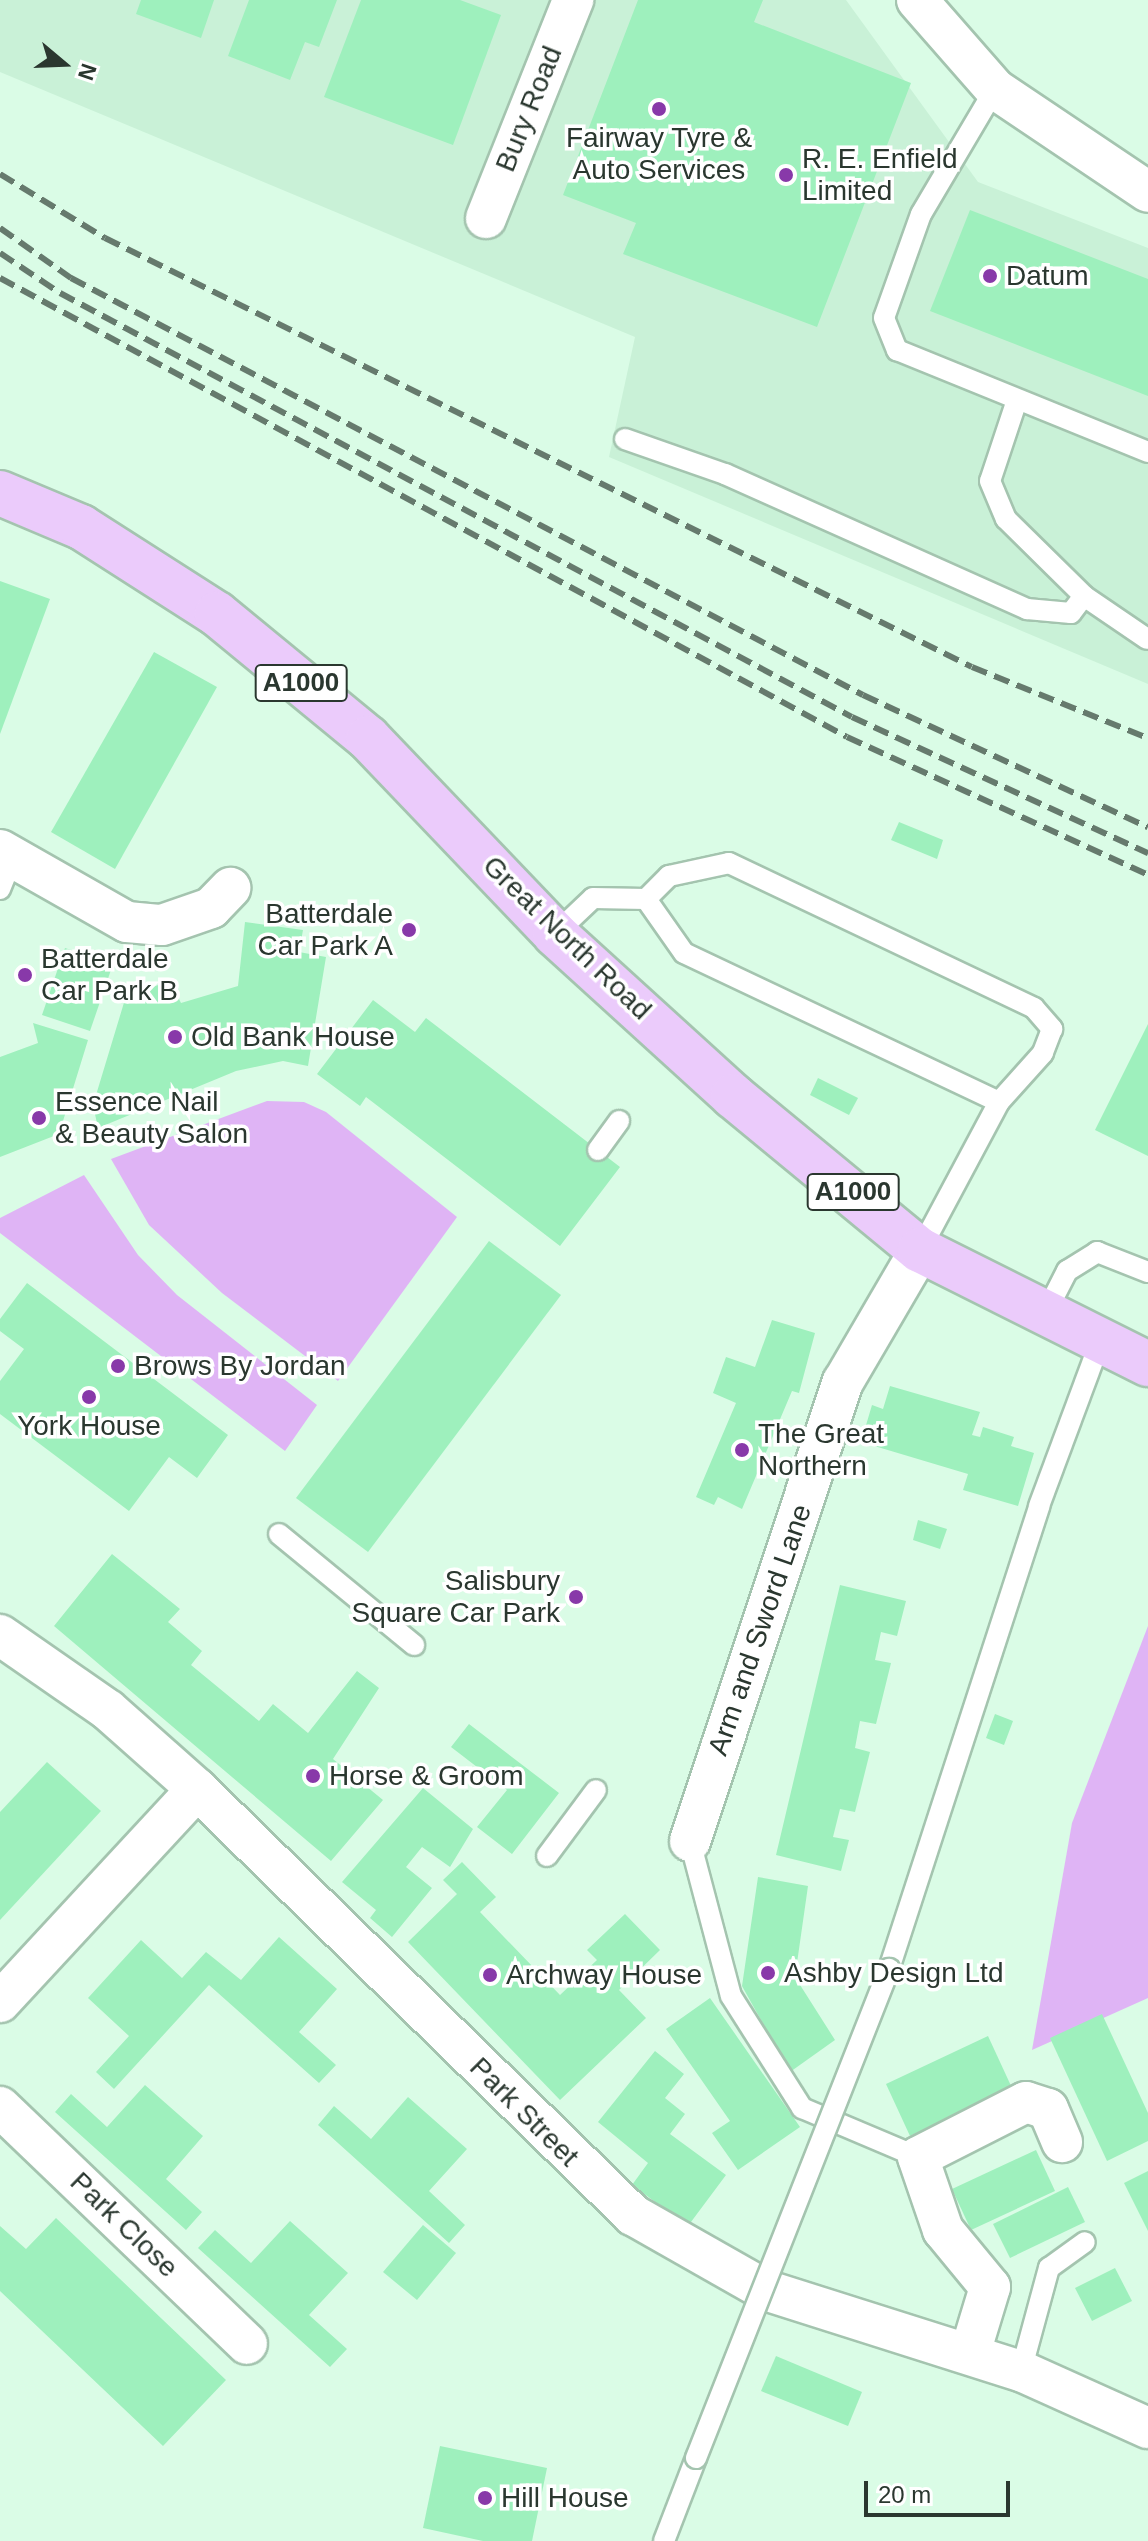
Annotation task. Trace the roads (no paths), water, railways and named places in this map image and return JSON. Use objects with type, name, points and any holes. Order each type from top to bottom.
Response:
[{"type":"main road","name":"Great North Road","points":[[0,493],[81,527],[217,614],[368,738],[555,934],[752,1113],[920,1250],[1099,1345],[1148,1364]]},
{"type":"street","name":"Bury Road","points":[[486,218],[573,0]]},
{"type":"street","points":[[917,0],[995,89],[1148,192]]},
{"type":"street","points":[[4,865],[127,922],[162,925],[211,908],[230,888]]},
{"type":"street","name":"Arm and Sword Lane","points":[[690,1841],[843,1382],[920,1250]]},
{"type":"street","name":"Park Street","points":[[0,1635],[108,1710],[197,1789],[633,2215],[765,2290],[1021,2371],[1148,2428]]},
{"type":"street","points":[[0,2002],[197,1789]]},
{"type":"street","points":[[970,2353],[990,2287],[943,2230],[918,2157],[1026,2102],[1048,2109],[1062,2142]]},
{"type":"street","name":"Park Close","points":[[0,2107],[247,2344]]},
{"type":"lane","points":[[995,89],[921,214],[884,318],[897,350],[1016,403],[1148,452]]},
{"type":"lane","points":[[1016,403],[990,481],[1006,519],[1084,596],[1147,639]]},
{"type":"lane","points":[[625,439],[725,474],[1027,609],[1071,613],[1084,596]]},
{"type":"lane","points":[[555,934],[593,898],[646,899],[669,876],[729,863],[1034,1008],[1052,1029],[1043,1053],[999,1102],[920,1250]]},
{"type":"lane","points":[[646,899],[684,953],[999,1102]]},
{"type":"lane","points":[[598,1150],[619,1121]]},
{"type":"lane","points":[[1044,1316],[1067,1271],[1097,1252],[1148,1272]]},
{"type":"lane","points":[[664,2541],[889,1969],[1039,1506],[1099,1345]]},
{"type":"lane","points":[[279,1534],[414,1645]]},
{"type":"lane","points":[[547,1856],[596,1790]]},
{"type":"lane","points":[[690,1841],[731,1996],[802,2108],[918,2157]]},
{"type":"lane","points":[[1021,2371],[1049,2268],[1085,2242]]},
{"type":"railway","points":[[0,174],[105,238],[972,667],[1148,738]]},
{"type":"railway","points":[[0,228],[71,278],[863,695],[1148,827]]},
{"type":"railway","points":[[0,253],[60,293],[852,717],[1148,853]]},
{"type":"railway","points":[[0,278],[847,737],[1148,875]]},
{"type":"place","name":"Fairway Tyre & Auto Services","points":[[659,109]]},
{"type":"place","name":"R. E. Enfield Limited","points":[[786,175]]},
{"type":"place","name":"Datum","points":[[990,276]]},
{"type":"place","name":"Batterdale Car Park A","points":[[409,930]]},
{"type":"place","name":"Batterdale Car Park B","points":[[25,975]]},
{"type":"place","name":"Old Bank House","points":[[175,1037]]},
{"type":"place","name":"Essence Nail & Beauty Salon","points":[[39,1118]]},
{"type":"place","name":"Brows By Jordan","points":[[118,1366]]},
{"type":"place","name":"York House","points":[[89,1397]]},
{"type":"place","name":"The Great Northern","points":[[742,1450]]},
{"type":"place","name":"Salisbury Square Car Park","points":[[576,1597]]},
{"type":"place","name":"Horse & Groom","points":[[313,1776]]},
{"type":"place","name":"Ashby Design Ltd","points":[[768,1973]]},
{"type":"place","name":"Archway House","points":[[490,1975]]},
{"type":"place","name":"Hill House","points":[[485,2498]]}]
